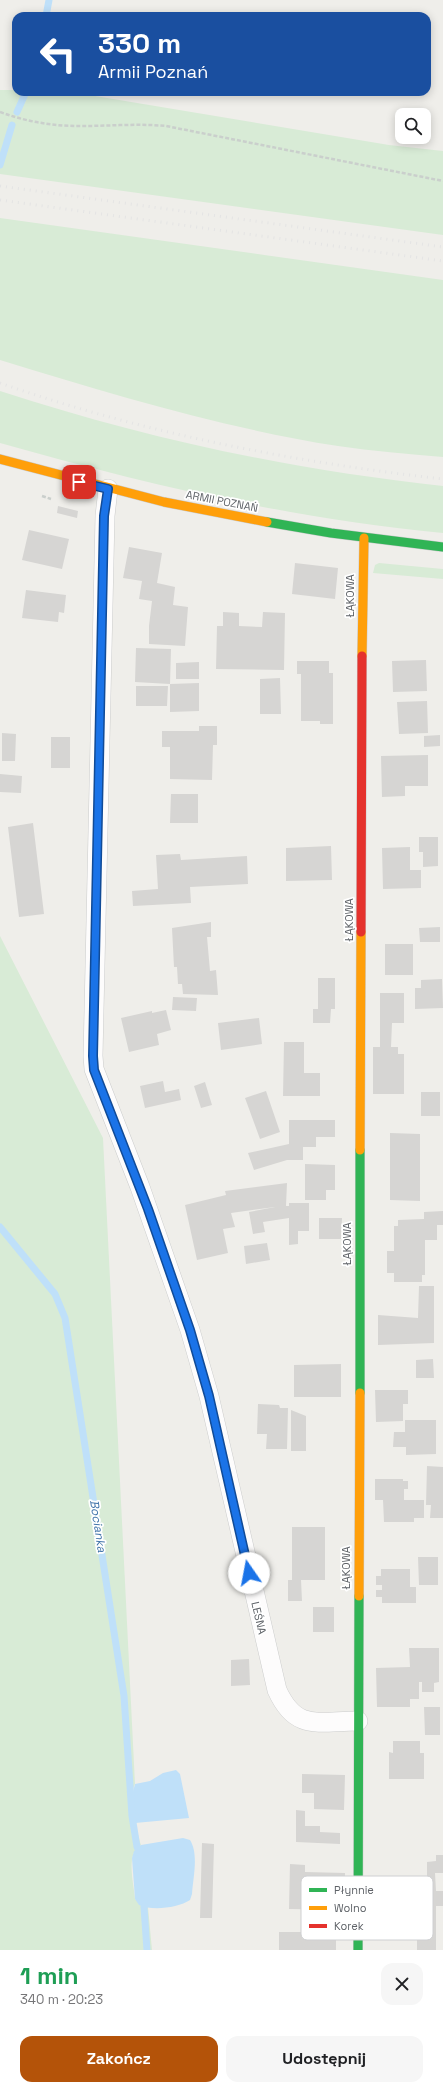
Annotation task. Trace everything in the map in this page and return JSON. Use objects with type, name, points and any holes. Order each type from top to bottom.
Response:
[{"type":"street","name":"ARMII POZNAŃ","points":[[0,459],[108,489],[238,517],[364,538],[443,547]]},
{"type":"street","name":"LEŚNA","points":[[108,489],[104,524],[93,1056],[94,1070],[142,1193],[190,1330],[209,1396],[277,1690],[283,1704],[292,1715],[302,1720],[358,1721]]},
{"type":"street","name":"ŁĄKOWA","points":[[358,1876],[362,569],[364,538]]},
{"type":"path","points":[[0,112],[42,124],[68,125],[139,123],[166,126],[443,180]]},
{"type":"green space","points":[[0,90],[12,90],[12,96],[95,96],[389,145],[443,151],[443,235],[0,174]]},
{"type":"green space","points":[[0,218],[443,280],[443,457],[338,446],[252,430],[168,409],[0,360]]},
{"type":"green space","points":[[0,391],[109,423],[219,450],[330,471],[443,486],[443,533],[331,519],[220,498],[164,486],[0,443]]},
{"type":"green space","points":[[379,563],[443,569],[443,579],[373,573],[375,565]]},
{"type":"green space","points":[[0,936],[103,1138],[135,1784],[132,1797],[135,1823],[141,1845],[136,1849],[133,1855],[132,1877],[135,1899],[144,1907],[148,1907],[152,1950],[0,1950]]},
{"type":"water","points":[[176,1770],[180,1774],[189,1818],[135,1823],[133,1792],[135,1784],[150,1781],[163,1773]]},
{"type":"water","points":[[183,1838],[190,1840],[193,1846],[195,1859],[192,1894],[190,1900],[179,1905],[165,1908],[151,1908],[139,1905],[135,1899],[132,1858],[134,1851],[141,1845]]},
{"type":"building","points":[[58,506],[78,511],[77,518],[57,513]]},
{"type":"building","points":[[29,530],[69,539],[62,569],[22,560]]},
{"type":"building","points":[[129,547],[162,553],[157,583],[175,587],[173,605],[188,607],[185,646],[149,644],[149,626],[152,601],[139,599],[142,581],[123,578]]},
{"type":"building","points":[[295,563],[338,568],[335,599],[292,594]]},
{"type":"building","points":[[26,590],[66,595],[64,613],[59,612],[58,622],[22,618]]},
{"type":"building","points":[[223,612],[239,613],[239,626],[262,627],[263,612],[285,613],[284,670],[216,669],[217,626],[223,626]]},
{"type":"building","points":[[136,648],[171,649],[170,684],[135,682]]},
{"type":"building","points":[[426,660],[427,691],[393,692],[392,661]]},
{"type":"building","points":[[297,661],[329,661],[329,673],[333,673],[333,724],[320,724],[320,721],[301,721],[301,674],[297,674]]},
{"type":"building","points":[[199,662],[199,679],[176,679],[176,663]]},
{"type":"building","points":[[280,678],[281,714],[260,714],[260,679]]},
{"type":"building","points":[[199,683],[199,711],[170,712],[170,684]]},
{"type":"building","points":[[136,686],[168,686],[167,706],[136,706]]},
{"type":"building","points":[[427,701],[428,733],[399,734],[397,702]]},
{"type":"building","points":[[199,726],[217,726],[217,745],[213,745],[212,780],[170,779],[170,747],[162,747],[162,731],[199,731]]},
{"type":"building","points":[[2,733],[16,734],[15,761],[2,761]]},
{"type":"building","points":[[440,735],[440,746],[424,747],[424,736]]},
{"type":"building","points":[[51,737],[70,737],[70,768],[51,768]]},
{"type":"building","points":[[428,755],[428,786],[405,786],[405,796],[382,797],[381,756]]},
{"type":"building","points":[[0,774],[22,776],[21,793],[0,792]]},
{"type":"building","points":[[171,794],[198,794],[198,823],[170,823]]},
{"type":"building","points":[[33,823],[44,914],[19,917],[8,827]]},
{"type":"building","points":[[419,837],[438,837],[438,866],[423,867],[423,852],[419,852]]},
{"type":"building","points":[[331,846],[332,880],[286,881],[286,848]]},
{"type":"building","points":[[410,847],[410,870],[421,870],[421,888],[383,889],[382,848]]},
{"type":"building","points":[[180,854],[181,860],[247,856],[248,884],[190,887],[191,903],[133,906],[132,891],[158,889],[156,855]]},
{"type":"building","points":[[211,922],[211,937],[207,937],[210,971],[216,970],[218,995],[183,994],[182,984],[178,984],[177,967],[174,967],[172,928]]},
{"type":"building","points":[[440,927],[440,942],[420,942],[419,928]]},
{"type":"building","points":[[385,944],[413,944],[413,975],[385,975]]},
{"type":"building","points":[[318,978],[335,978],[335,1009],[331,1009],[330,1023],[313,1023],[313,1009],[318,1009]]},
{"type":"building","points":[[442,979],[443,1008],[415,1009],[415,988],[421,988],[421,980]]},
{"type":"building","points":[[380,993],[404,993],[404,1023],[392,1023],[391,1047],[398,1047],[398,1054],[404,1054],[404,1094],[373,1094],[373,1047],[380,1047]]},
{"type":"building","points":[[173,997],[197,998],[196,1011],[172,1010]]},
{"type":"building","points":[[166,1010],[171,1030],[157,1034],[159,1045],[129,1052],[121,1018],[152,1011],[152,1013]]},
{"type":"building","points":[[259,1018],[262,1044],[221,1050],[218,1023]]},
{"type":"building","points":[[284,1042],[304,1042],[304,1073],[320,1073],[320,1096],[283,1096]]},
{"type":"building","points":[[163,1081],[165,1092],[179,1089],[181,1100],[145,1108],[140,1086]]},
{"type":"building","points":[[205,1082],[212,1105],[201,1108],[194,1086]]},
{"type":"building","points":[[266,1091],[280,1132],[260,1139],[245,1098]]},
{"type":"building","points":[[421,1092],[440,1092],[440,1116],[421,1116]]},
{"type":"building","points":[[289,1120],[335,1120],[335,1137],[316,1137],[316,1147],[303,1147],[303,1160],[287,1160],[254,1170],[248,1153],[289,1144]]},
{"type":"building","points":[[390,1133],[420,1134],[420,1201],[390,1200]]},
{"type":"building","points":[[305,1164],[335,1165],[335,1190],[326,1190],[326,1200],[305,1200]]},
{"type":"building","points":[[287,1183],[286,1206],[289,1206],[289,1203],[309,1203],[309,1231],[298,1231],[298,1244],[289,1245],[289,1218],[263,1222],[265,1232],[253,1234],[249,1212],[275,1207],[231,1213],[235,1227],[223,1229],[228,1253],[197,1260],[185,1205],[226,1195],[225,1191]]},
{"type":"building","points":[[443,1211],[443,1225],[437,1225],[437,1240],[425,1240],[425,1275],[422,1275],[422,1282],[394,1282],[394,1273],[387,1273],[387,1251],[394,1251],[394,1226],[398,1226],[398,1220],[424,1219],[424,1212]]},
{"type":"building","points":[[319,1218],[342,1218],[341,1239],[319,1239]]},
{"type":"building","points":[[267,1243],[270,1260],[246,1264],[244,1246]]},
{"type":"building","points":[[419,1286],[434,1286],[434,1343],[378,1345],[378,1315],[418,1318]]},
{"type":"building","points":[[433,1359],[434,1378],[416,1378],[416,1360]]},
{"type":"building","points":[[341,1364],[341,1397],[294,1397],[294,1365]]},
{"type":"building","points":[[375,1390],[408,1390],[408,1404],[403,1404],[403,1421],[376,1422]]},
{"type":"building","points":[[258,1404],[279,1405],[280,1408],[288,1408],[287,1449],[266,1449],[267,1434],[257,1434]]},
{"type":"building","points":[[291,1410],[306,1416],[306,1451],[291,1451]]},
{"type":"building","points":[[405,1420],[436,1420],[436,1454],[406,1455],[406,1447],[393,1447],[394,1432],[405,1432]]},
{"type":"building","points":[[427,1466],[443,1467],[443,1518],[430,1518],[431,1505],[426,1505]]},
{"type":"building","points":[[375,1479],[403,1479],[403,1481],[408,1481],[408,1489],[404,1489],[404,1500],[424,1500],[424,1518],[414,1518],[414,1522],[384,1522],[383,1500],[375,1500]]},
{"type":"building","points":[[292,1527],[325,1527],[325,1580],[292,1580]]},
{"type":"building","points":[[418,1557],[438,1557],[438,1585],[419,1585]]},
{"type":"building","points":[[381,1569],[410,1569],[410,1587],[416,1587],[416,1603],[382,1603],[382,1597],[376,1597],[376,1590],[382,1590],[382,1585],[376,1585],[376,1576],[381,1576]]},
{"type":"building","points":[[288,1580],[301,1580],[302,1601],[288,1601]]},
{"type":"building","points":[[313,1607],[334,1607],[334,1632],[313,1632]]},
{"type":"building","points":[[409,1648],[439,1648],[439,1682],[434,1683],[434,1692],[422,1692],[422,1682],[419,1682],[419,1699],[410,1699],[410,1707],[377,1707],[376,1668],[410,1667]]},
{"type":"building","points":[[249,1659],[250,1685],[231,1686],[231,1660]]},
{"type":"building","points":[[424,1707],[440,1707],[440,1735],[425,1735]]},
{"type":"building","points":[[393,1741],[420,1741],[420,1753],[424,1753],[424,1779],[389,1779],[389,1752],[393,1753]]},
{"type":"building","points":[[302,1774],[345,1775],[344,1810],[314,1809],[314,1793],[302,1793]]},
{"type":"building","points":[[296,1810],[305,1811],[305,1826],[320,1826],[320,1832],[340,1833],[340,1844],[296,1842]]},
{"type":"building","points":[[202,1843],[214,1844],[212,1918],[200,1918]]},
{"type":"building","points":[[436,1855],[443,1855],[443,1873],[435,1873],[436,1891],[443,1891],[443,1906],[436,1906],[436,1950],[417,1950],[417,1940],[433,1940],[433,1876],[427,1876],[427,1862],[436,1861]]},
{"type":"building","points":[[290,1864],[305,1865],[305,1872],[345,1873],[345,1876],[301,1876],[301,1909],[289,1909]]},
{"type":"building","points":[[279,1932],[301,1932],[301,1940],[336,1940],[336,1950],[279,1950]]},
{"type":"waterway","points":[[47,12],[49,0]]},
{"type":"waterway","points":[[17,112],[24,96]]},
{"type":"waterway","points":[[0,165],[12,125]]},
{"type":"waterway","name":"Bocianka","points":[[0,1227],[55,1294],[65,1318],[124,1696],[132,1816],[137,1847]]},
{"type":"waterway","name":"Bocianka","points":[[144,1907],[147,1950]]},
{"type":"railway","points":[[0,186],[443,247]]},
{"type":"railway","points":[[0,200],[443,261]]},
{"type":"railway","points":[[0,383],[108,417],[163,431],[331,464],[443,479]]},
{"type":"traffic: fast","points":[[267,522],[331,533],[443,547]]},
{"type":"traffic: fast","points":[[360,1150],[360,1393]]},
{"type":"traffic: fast","points":[[358,1876],[359,1596]]},
{"type":"traffic: fast","points":[[358,1940],[358,1950]]},
{"type":"traffic: slow","points":[[0,459],[164,502],[267,522]]},
{"type":"traffic: slow","points":[[362,656],[364,538]]},
{"type":"traffic: slow","points":[[360,1150],[361,932]]},
{"type":"traffic: slow","points":[[359,1596],[360,1393]]},
{"type":"traffic: jam","points":[[361,932],[362,656]]},
{"type":"route","points":[[79,482],[108,489],[104,516],[93,1056],[94,1070],[98,1084],[140,1187],[190,1330],[209,1396],[249,1573]]}]
